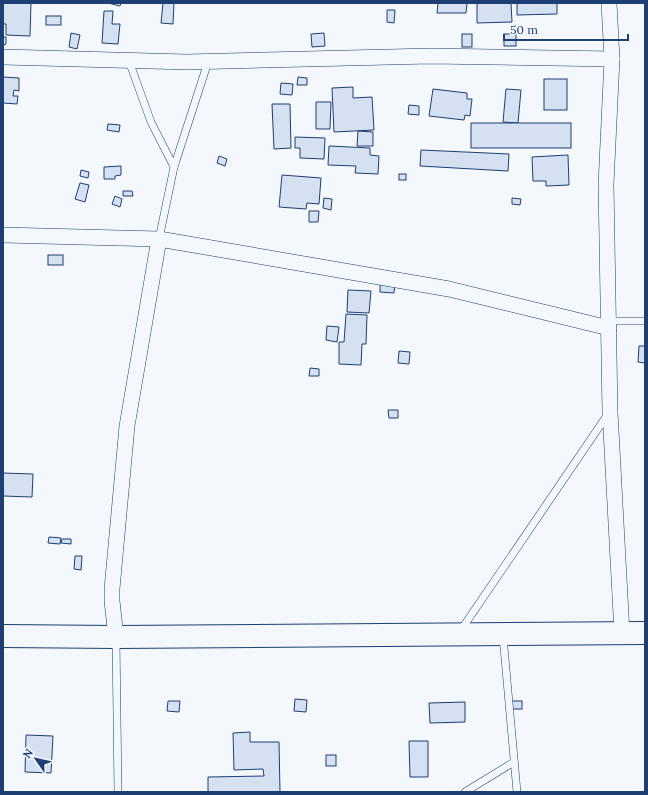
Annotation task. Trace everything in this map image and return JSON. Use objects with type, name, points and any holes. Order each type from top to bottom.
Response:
[{"type":"main road","points":[[3,636],[116,637],[645,633]]},
{"type":"street","points":[[609,3],[612,59],[606,184],[608,324],[610,412],[622,632]]},
{"type":"street","points":[[3,57],[208,62],[430,56],[612,59]]},
{"type":"street","points":[[3,235],[160,239],[449,289],[608,324]]},
{"type":"street","points":[[116,637],[112,588],[128,426],[160,239]]},
{"type":"lane","points":[[128,61],[151,122],[174,167]]},
{"type":"lane","points":[[160,239],[174,167],[208,62]]},
{"type":"lane","points":[[608,324],[645,321]]},
{"type":"lane","points":[[458,634],[610,412]]},
{"type":"lane","points":[[503,634],[517,792]]},
{"type":"lane","points":[[116,637],[118,792]]},
{"type":"lane","points":[[465,792],[514,762]]},
{"type":"building","points":[[3,3],[31,3],[30,36],[6,35],[6,24],[3,24]]},
{"type":"building","points":[[108,3],[121,3],[120,6]]},
{"type":"building","points":[[163,3],[174,3],[173,24],[161,23]]},
{"type":"building","points":[[438,3],[467,3],[466,13],[437,13]]},
{"type":"building","points":[[477,3],[511,3],[512,22],[477,23]]},
{"type":"building","points":[[517,3],[557,3],[557,14],[517,15]]},
{"type":"building","points":[[387,10],[395,10],[394,23],[387,22]]},
{"type":"building","points":[[104,11],[113,11],[112,24],[120,24],[118,44],[102,43]]},
{"type":"building","points":[[46,16],[61,16],[61,25],[46,25]]},
{"type":"building","points":[[71,33],[80,35],[77,49],[69,47]]},
{"type":"building","points":[[324,33],[325,46],[312,47],[311,34]]},
{"type":"building","points":[[462,34],[472,34],[472,47],[462,47]]},
{"type":"building","points":[[504,34],[516,34],[516,46],[504,46]]},
{"type":"building","points":[[3,37],[6,37],[6,44],[3,45]]},
{"type":"building","points":[[3,77],[19,78],[19,91],[14,90],[13,96],[18,96],[17,104],[3,103]]},
{"type":"building","points":[[298,77],[307,78],[307,85],[297,85]]},
{"type":"building","points":[[544,79],[567,79],[567,110],[544,110]]},
{"type":"building","points":[[281,83],[293,84],[292,95],[280,94]]},
{"type":"building","points":[[353,87],[353,98],[372,97],[374,130],[334,132],[332,88]]},
{"type":"building","points":[[433,89],[467,93],[467,99],[472,99],[470,116],[465,115],[464,120],[429,116]]},
{"type":"building","points":[[506,89],[521,90],[518,123],[503,122]]},
{"type":"building","points":[[316,102],[331,102],[330,129],[316,129]]},
{"type":"building","points":[[272,104],[290,104],[291,148],[274,149]]},
{"type":"building","points":[[409,105],[419,106],[419,115],[408,114]]},
{"type":"building","points":[[471,123],[571,123],[571,148],[471,148]]},
{"type":"building","points":[[108,124],[120,125],[119,132],[107,130]]},
{"type":"building","points":[[358,131],[373,132],[373,146],[357,146]]},
{"type":"building","points":[[295,137],[325,138],[324,159],[300,158],[300,148],[295,148]]},
{"type":"building","points":[[329,146],[370,148],[370,155],[379,156],[378,174],[355,173],[356,166],[328,165]]},
{"type":"building","points":[[421,150],[509,154],[508,171],[420,166]]},
{"type":"building","points":[[568,155],[569,185],[546,186],[546,181],[533,181],[532,157]]},
{"type":"building","points":[[219,156],[227,159],[225,166],[217,163]]},
{"type":"building","points":[[121,166],[121,175],[115,176],[115,179],[104,179],[104,167]]},
{"type":"building","points":[[81,170],[89,172],[88,178],[80,176]]},
{"type":"building","points":[[399,174],[406,174],[406,180],[399,180]]},
{"type":"building","points":[[282,175],[321,178],[319,204],[307,203],[306,209],[279,207]]},
{"type":"building","points":[[80,183],[89,185],[85,202],[75,199]]},
{"type":"building","points":[[123,191],[132,191],[133,196],[123,196]]},
{"type":"building","points":[[115,196],[122,199],[120,207],[112,204]]},
{"type":"building","points":[[324,198],[332,199],[331,210],[323,208]]},
{"type":"building","points":[[512,198],[521,199],[520,205],[512,204]]},
{"type":"building","points":[[309,211],[319,211],[318,222],[309,222]]},
{"type":"building","points":[[48,255],[63,255],[63,265],[48,265]]},
{"type":"building","points":[[380,283],[395,283],[394,293],[380,292]]},
{"type":"building","points":[[348,290],[371,291],[369,313],[347,312]]},
{"type":"building","points":[[346,314],[367,315],[366,344],[362,344],[361,365],[339,364],[339,342],[344,342]]},
{"type":"building","points":[[327,326],[339,327],[337,342],[326,340]]},
{"type":"building","points":[[639,346],[645,346],[645,363],[638,362]]},
{"type":"building","points":[[399,351],[410,352],[409,364],[398,363]]},
{"type":"building","points":[[310,368],[319,369],[319,376],[309,376]]},
{"type":"building","points":[[388,410],[398,410],[398,418],[389,418]]},
{"type":"building","points":[[3,473],[33,474],[32,497],[3,496]]},
{"type":"building","points":[[49,537],[61,538],[60,544],[48,543]]},
{"type":"building","points":[[62,539],[71,539],[71,544],[61,543]]},
{"type":"building","points":[[75,556],[82,556],[81,570],[74,569]]},
{"type":"building","points":[[295,699],[307,700],[306,712],[294,711]]},
{"type":"building","points":[[168,701],[180,701],[179,712],[167,711]]},
{"type":"building","points":[[511,701],[522,701],[522,709],[511,709]]},
{"type":"building","points":[[465,702],[465,722],[430,723],[429,703]]},
{"type":"building","points":[[250,732],[250,742],[279,742],[280,792],[208,792],[208,777],[264,776],[263,769],[234,770],[233,733]]},
{"type":"building","points":[[26,735],[53,736],[51,773],[25,772]]},
{"type":"building","points":[[409,741],[428,741],[428,777],[410,777]]},
{"type":"building","points":[[326,755],[336,755],[336,766],[326,766]]}]
